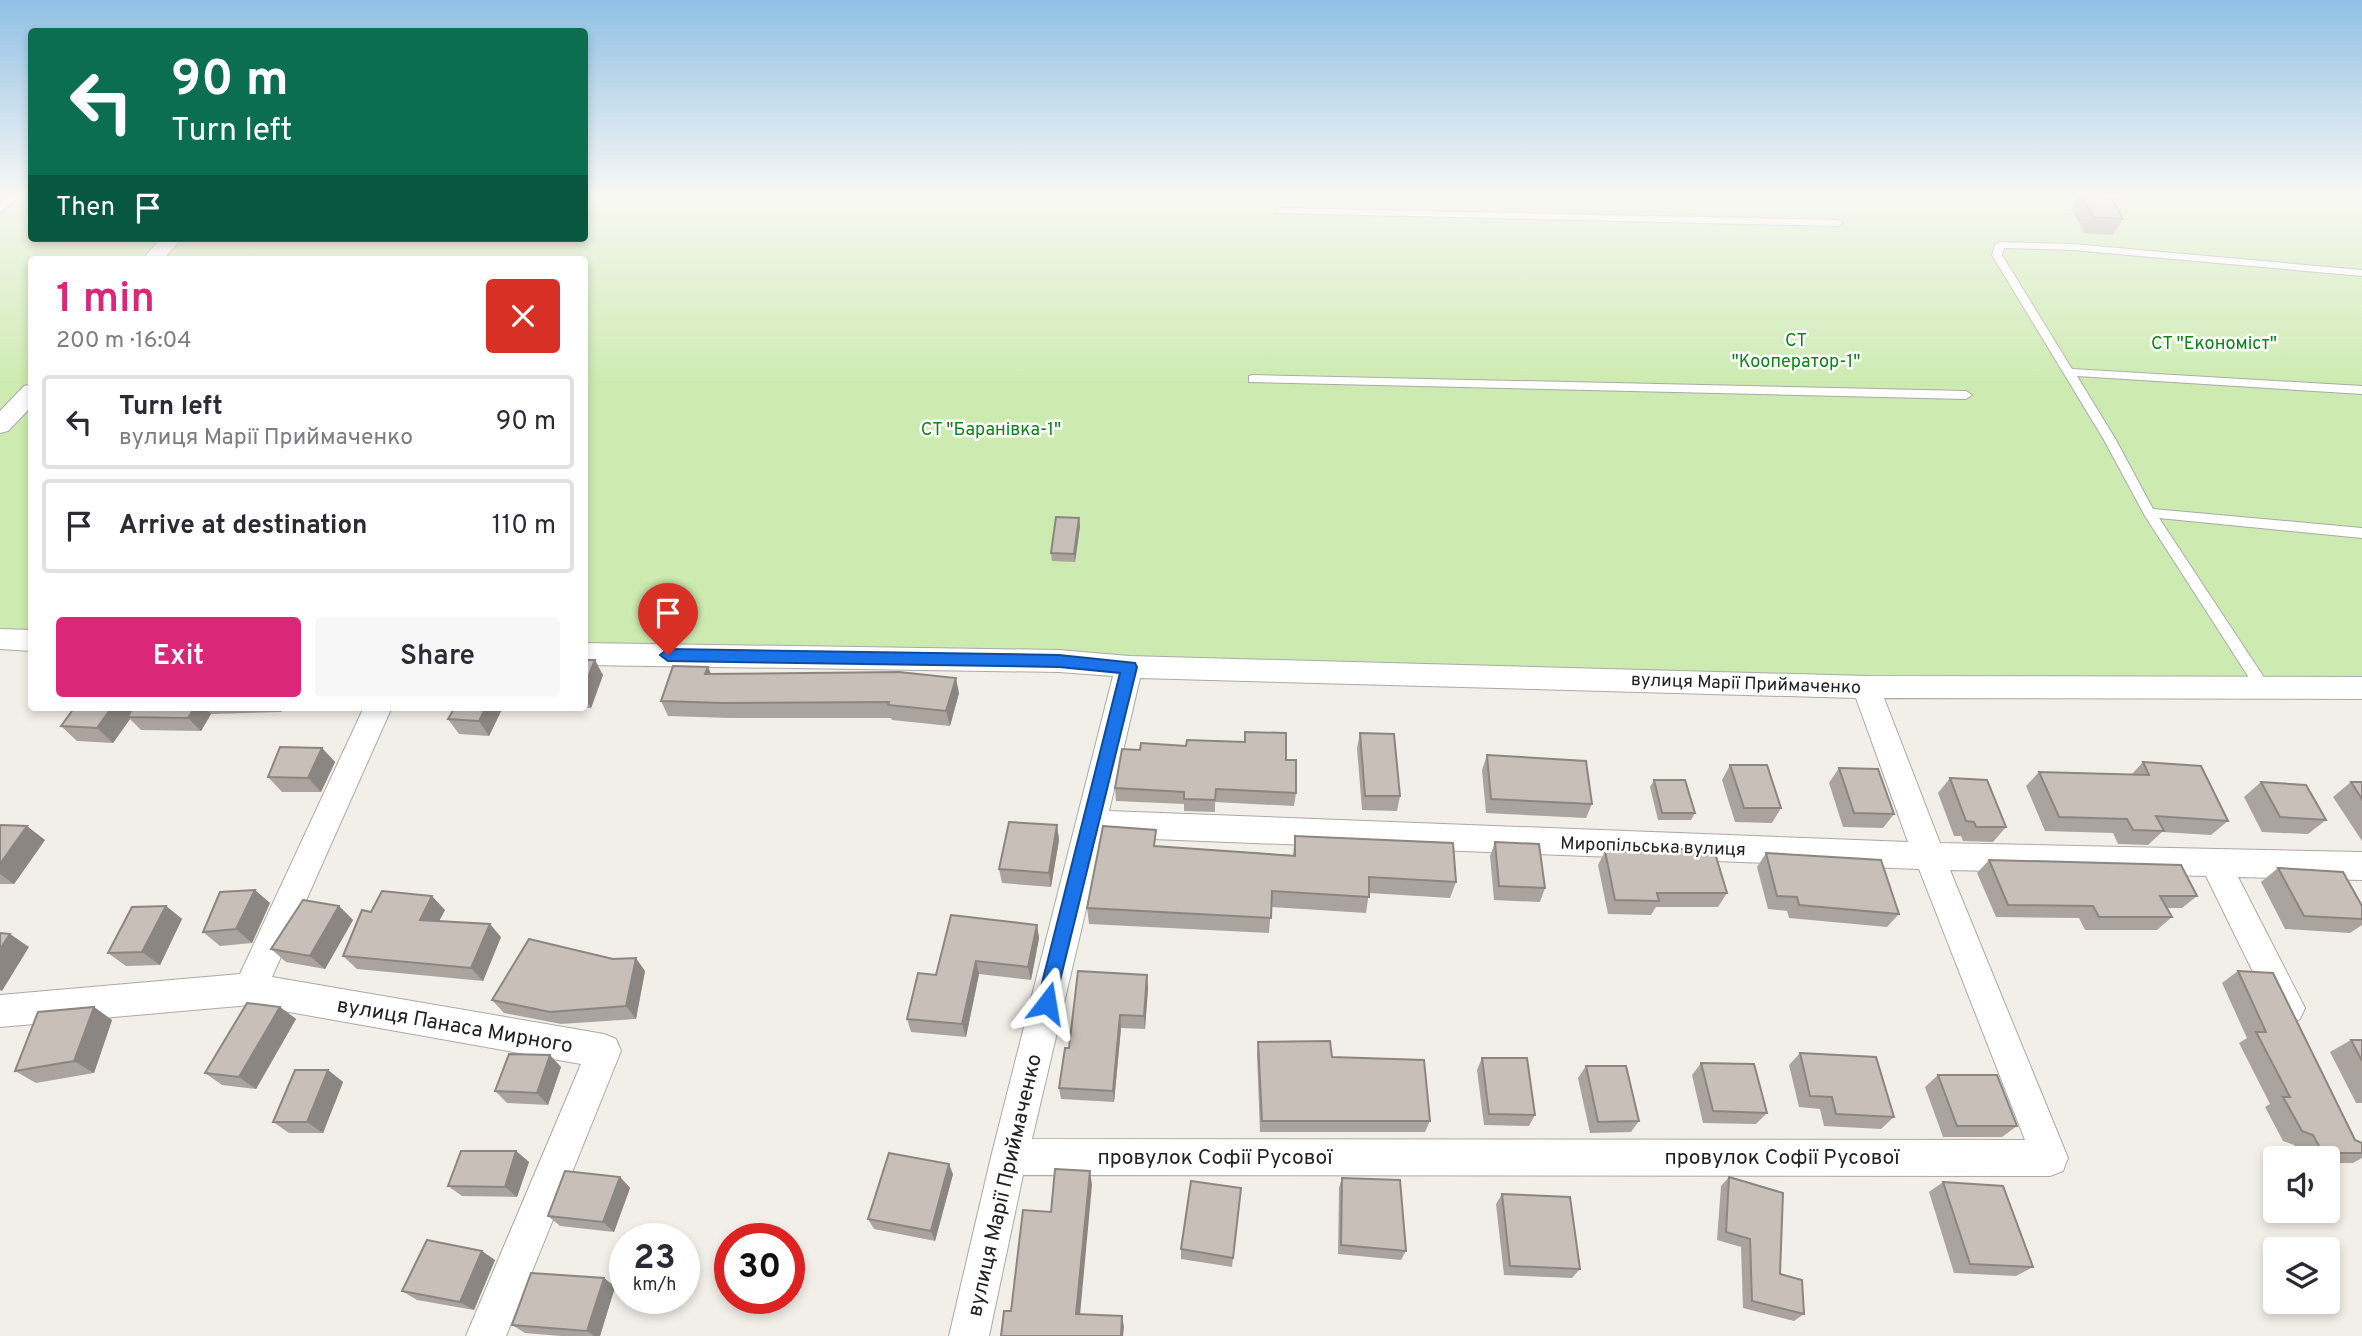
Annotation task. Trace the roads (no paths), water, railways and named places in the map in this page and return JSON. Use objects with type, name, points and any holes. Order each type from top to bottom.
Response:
[{"type":"street","points":[[0,425],[28,395]]},
{"type":"street","points":[[0,639],[28,641]]},
{"type":"street","name":"вулиця Марії Приймаченко","points":[[588,654],[1059,661],[1129,667],[1866,687],[2362,688]]},
{"type":"street","name":"вулиця Марії Приймаченко","points":[[969,1336],[1009,1157],[1129,667]]},
{"type":"street","name":"провулок Софії Русової","points":[[1009,1157],[2050,1158],[1928,856],[1866,687]]},
{"type":"street","points":[[250,989],[376,711]]},
{"type":"street","name":"Миропільська вулиця","points":[[1090,823],[1928,856],[2362,866]]},
{"type":"street","points":[[2215,863],[2302,1037]]},
{"type":"street","name":"вулиця Панаса Мирного","points":[[0,1011],[250,989],[604,1051],[486,1336]]},
{"type":"lane","points":[[1998,258],[2110,440],[2150,513],[2262,686]]},
{"type":"lane","points":[[2199,258],[2362,273]]},
{"type":"lane","points":[[2067,372],[2362,390]]},
{"type":"lane","points":[[1253,379],[1966,395]]},
{"type":"lane","points":[[2150,513],[2362,533]]},
{"type":"park label","name":"СТ \"Економіст\"","points":[[2214,343]]},
{"type":"park label","name":"СТ \"Кооператор-1\"","points":[[1796,350]]},
{"type":"park label","name":"СТ \"Баранівка-1\"","points":[[991,429]]}]
